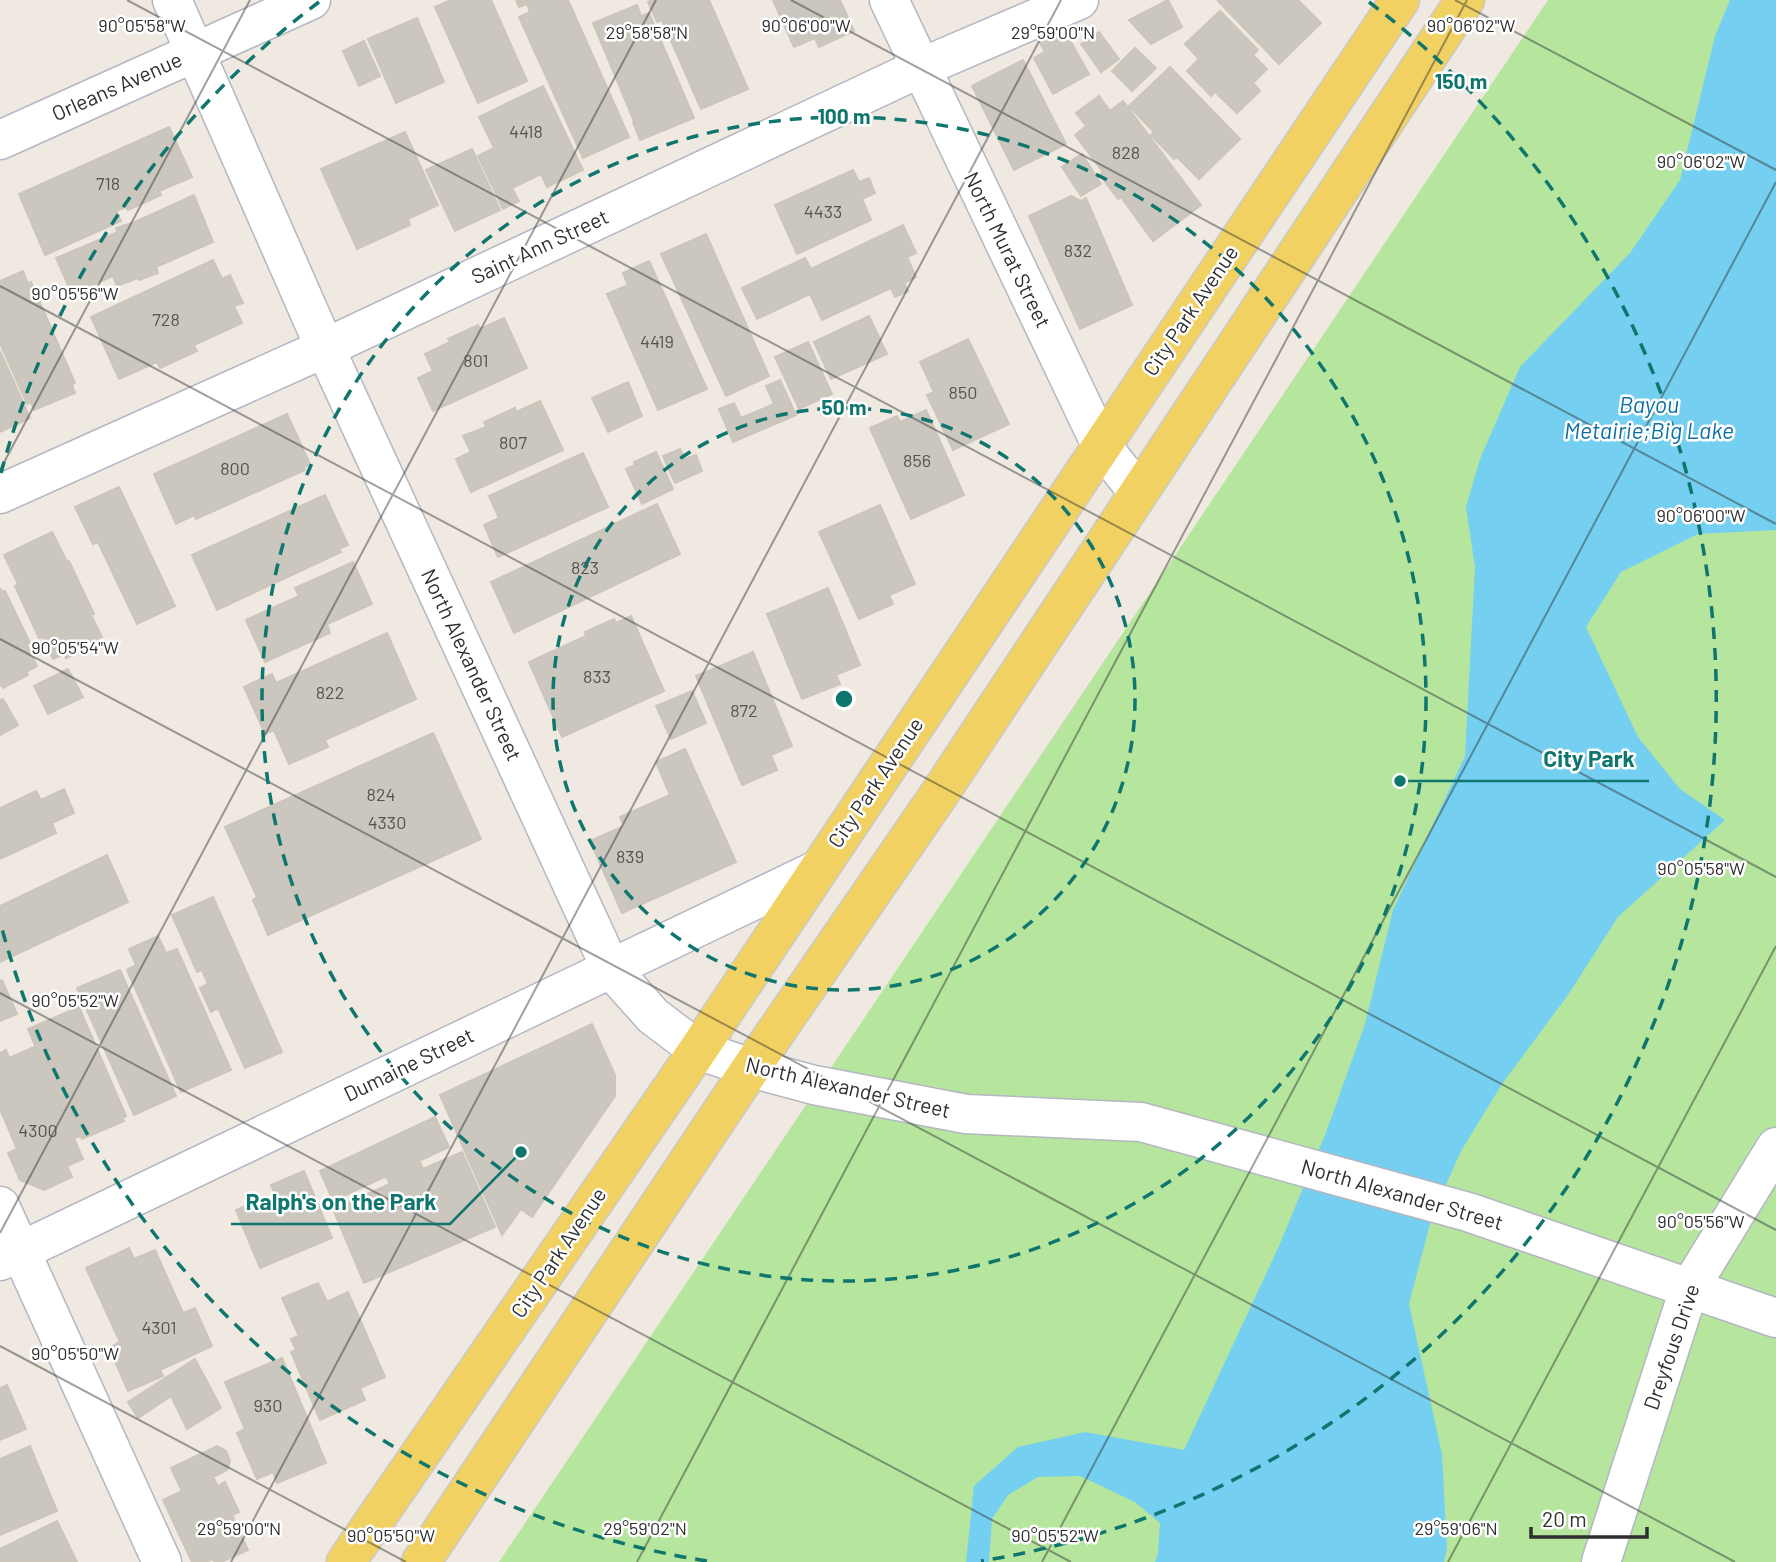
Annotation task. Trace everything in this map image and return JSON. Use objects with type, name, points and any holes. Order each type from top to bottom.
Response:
[{"type":"main road","name":"City Park Avenue","points":[[346,1562],[698,1051],[1400,0]]},
{"type":"main road","points":[[421,1562],[751,1068],[938,796],[1465,0]]},
{"type":"street","name":"North Alexander Street","points":[[172,0],[325,348],[611,969],[653,1016],[698,1051],[814,1085],[966,1114],[1141,1122],[1468,1212],[1776,1318]]},
{"type":"street","name":"Orleans Avenue","points":[[0,140],[311,0]]},
{"type":"street","name":"North Murat Street","points":[[889,0],[1101,444],[1139,492]]},
{"type":"street","name":"Saint Ann Street","points":[[0,494],[325,348],[920,68],[1079,0]]},
{"type":"street","name":"Dumaine Street","points":[[10,1256],[819,869]]},
{"type":"street","name":"Dreyfous Drive","points":[[1601,1562],[1689,1289],[1776,1147]]},
{"type":"street","points":[[0,1206],[10,1256],[162,1562]]},
{"type":"green space","points":[[1548,0],[1776,0],[1776,1562],[499,1562]]},
{"type":"water","name":"Bayou Metairie;Big Lake","points":[[1730,0],[1776,0],[1776,530],[1698,534],[1621,572],[1586,627],[1638,737],[1680,789],[1725,820],[1618,917],[1568,995],[1502,1084],[1461,1151],[1432,1216],[1409,1304],[1442,1454],[1447,1548],[1444,1562],[1155,1562],[1160,1523],[1135,1502],[1080,1476],[1038,1477],[1008,1495],[992,1519],[989,1562],[966,1562],[974,1486],[1018,1447],[1085,1432],[1184,1450],[1279,1246],[1325,1135],[1365,1024],[1393,910],[1465,756],[1475,567],[1466,507],[1480,459],[1520,367],[1630,253],[1680,180],[1715,36]]},
{"type":"building","points":[[451,0],[491,0],[527,81],[478,103],[435,7]]},
{"type":"building","points":[[516,0],[568,0],[629,137],[583,158],[519,17],[530,12],[527,4],[519,7]]},
{"type":"building","points":[[709,0],[748,89],[701,109],[662,20],[657,22],[648,2]]},
{"type":"building","points":[[773,0],[840,0],[854,31],[819,47],[815,38],[794,47]]},
{"type":"building","points":[[1168,0],[1182,27],[1151,44],[1129,20]]},
{"type":"building","points":[[1298,0],[1321,23],[1279,64],[1218,1]]},
{"type":"building","points":[[637,5],[641,16],[649,13],[694,118],[640,140],[593,23]]},
{"type":"building","points":[[1220,11],[1258,50],[1253,55],[1267,69],[1253,83],[1260,91],[1237,113],[1215,92],[1211,96],[1187,71],[1199,59],[1185,44]]},
{"type":"building","points":[[417,18],[444,82],[396,103],[368,39]]},
{"type":"building","points":[[1058,19],[1089,74],[1053,94],[1034,58],[1045,52],[1034,32]]},
{"type":"building","points":[[1099,32],[1119,59],[1101,72],[1081,44]]},
{"type":"building","points":[[364,41],[380,76],[359,86],[343,51]]},
{"type":"building","points":[[1135,48],[1156,68],[1132,91],[1112,71]]},
{"type":"building","points":[[1023,60],[1066,144],[1014,170],[972,86]]},
{"type":"building","points":[[1170,67],[1240,139],[1199,179],[1177,157],[1174,159],[1151,135],[1154,132],[1129,106]]},
{"type":"building","points":[[543,86],[583,170],[547,187],[541,174],[512,188],[519,201],[503,209],[478,156],[494,148],[479,117]]},
{"type":"building","points":[[1099,96],[1110,111],[1123,101],[1201,205],[1153,241],[1121,197],[1118,199],[1100,175],[1103,172],[1075,135],[1086,126],[1076,113]]},
{"type":"building","points":[[169,127],[192,177],[159,191],[161,195],[128,210],[126,207],[116,211],[121,221],[45,255],[19,194]]},
{"type":"building","points":[[405,132],[438,205],[408,219],[410,225],[357,249],[321,169]]},
{"type":"building","points":[[472,149],[500,210],[455,231],[426,170]]},
{"type":"building","points":[[1082,154],[1101,184],[1081,196],[1062,167]]},
{"type":"building","points":[[853,170],[859,182],[869,178],[875,193],[862,199],[871,220],[797,254],[775,205]]},
{"type":"building","points":[[194,195],[213,242],[156,267],[158,273],[117,286],[113,276],[72,294],[56,258],[118,232],[116,228]]},
{"type":"building","points":[[1071,196],[1081,201],[1086,198],[1132,305],[1080,329],[1029,216]]},
{"type":"building","points":[[903,225],[916,253],[907,257],[916,277],[904,283],[908,291],[895,297],[891,288],[822,320],[810,294],[757,319],[742,288],[805,258],[811,269]]},
{"type":"building","points":[[706,234],[769,376],[726,396],[661,254]]},
{"type":"building","points":[[213,260],[222,279],[230,275],[243,303],[234,306],[242,323],[194,345],[197,351],[160,368],[157,362],[119,379],[91,317]]},
{"type":"building","points":[[649,261],[707,389],[658,410],[607,294],[628,285],[623,273]]},
{"type":"building","points":[[23,271],[28,284],[31,282],[75,383],[72,385],[75,393],[34,410],[31,402],[27,404],[0,343],[0,281]]},
{"type":"building","points":[[869,316],[887,354],[831,379],[814,342]]},
{"type":"building","points":[[504,318],[527,368],[433,411],[418,378],[433,371],[425,354],[450,342],[448,339],[478,325],[480,329]]},
{"type":"building","points":[[968,339],[1009,424],[953,450],[927,395],[934,392],[920,362]]},
{"type":"building","points":[[808,342],[832,394],[799,409],[775,357]]},
{"type":"building","points":[[0,351],[30,418],[0,432]]},
{"type":"building","points":[[780,380],[796,415],[733,442],[719,409],[734,403],[741,418],[774,404],[766,386]]},
{"type":"building","points":[[628,382],[642,416],[608,432],[592,398]]},
{"type":"building","points":[[540,401],[563,450],[471,492],[456,459],[471,452],[463,436],[486,427],[484,422],[515,408],[516,412]]},
{"type":"building","points":[[926,410],[964,495],[911,519],[870,428],[897,416],[900,422]]},
{"type":"building","points":[[287,414],[310,464],[303,468],[305,470],[196,519],[194,515],[176,524],[154,474]]},
{"type":"building","points":[[680,449],[685,459],[696,455],[702,471],[675,483],[663,456]]},
{"type":"building","points":[[656,452],[673,489],[642,504],[626,469],[635,465],[634,462]]},
{"type":"building","points":[[583,453],[608,507],[498,557],[484,525],[499,518],[489,496]]},
{"type":"building","points":[[119,487],[175,606],[137,624],[98,542],[93,544],[75,507]]},
{"type":"building","points":[[325,495],[348,545],[339,549],[341,552],[217,610],[192,555]]},
{"type":"building","points":[[657,504],[680,554],[514,633],[491,582]]},
{"type":"building","points":[[880,505],[915,584],[889,595],[893,604],[859,619],[819,532]]},
{"type":"building","points":[[52,532],[67,562],[69,561],[102,637],[91,642],[93,646],[66,658],[65,654],[53,659],[43,637],[39,638],[4,555]]},
{"type":"building","points":[[353,562],[372,604],[327,624],[330,633],[265,662],[246,620],[299,596],[295,588]]},
{"type":"building","points":[[0,588],[2,592],[5,591],[30,643],[27,645],[37,666],[26,672],[28,675],[3,688],[0,683]]},
{"type":"building","points":[[828,588],[860,665],[836,675],[840,684],[802,699],[767,614]]},
{"type":"building","points":[[631,616],[664,691],[562,737],[529,662],[586,636],[585,632],[614,619],[616,623]]},
{"type":"building","points":[[387,633],[416,699],[325,740],[328,747],[289,764],[274,730],[265,734],[244,687],[272,674],[276,683]]},
{"type":"building","points":[[753,652],[792,746],[771,755],[777,770],[742,785],[696,676]]},
{"type":"building","points":[[68,669],[83,697],[48,714],[34,686]]},
{"type":"building","points":[[692,691],[706,723],[671,739],[656,706]]},
{"type":"building","points":[[3,699],[18,725],[0,735],[0,700]]},
{"type":"building","points":[[433,733],[481,839],[268,935],[253,900],[257,897],[225,827]]},
{"type":"building","points":[[685,749],[736,862],[622,913],[590,841],[624,826],[620,817],[670,795],[656,762]]},
{"type":"building","points":[[64,789],[74,813],[52,823],[56,833],[0,859],[0,808],[36,791],[41,800]]},
{"type":"building","points":[[107,855],[128,902],[0,962],[0,906]]},
{"type":"building","points":[[213,897],[282,1052],[245,1068],[218,1008],[211,1012],[200,988],[208,984],[202,970],[197,972],[172,915]]},
{"type":"building","points":[[158,936],[166,953],[177,949],[231,1070],[181,1092],[127,970],[136,965],[129,949]]},
{"type":"building","points":[[120,970],[176,1096],[134,1115],[77,988]]},
{"type":"building","points":[[2,980],[17,1014],[0,1021],[0,981]]},
{"type":"building","points":[[79,1007],[126,1116],[122,1118],[124,1121],[82,1139],[81,1136],[75,1138],[28,1029]]},
{"type":"building","points":[[592,1024],[615,1075],[615,1096],[532,1217],[521,1209],[502,1235],[440,1095]]},
{"type":"building","points":[[34,1047],[83,1159],[67,1166],[72,1177],[44,1190],[20,1180],[8,1153],[17,1149],[0,1109],[0,1053],[6,1050],[9,1058]]},
{"type":"building","points":[[435,1117],[449,1147],[333,1201],[320,1171]]},
{"type":"building","points":[[462,1152],[495,1227],[364,1283],[333,1209],[390,1184],[386,1177],[420,1162],[423,1169]]},
{"type":"building","points":[[304,1171],[332,1238],[260,1268],[236,1210],[261,1200],[265,1209],[279,1204],[271,1185]]},
{"type":"building","points":[[129,1248],[134,1259],[155,1250],[183,1313],[195,1308],[212,1346],[160,1370],[163,1376],[128,1391],[109,1348],[120,1342],[86,1268]]},
{"type":"building","points":[[318,1283],[327,1302],[348,1292],[385,1377],[360,1388],[365,1400],[320,1420],[291,1352],[296,1350],[291,1339],[299,1336],[282,1298]]},
{"type":"building","points":[[282,1358],[326,1463],[277,1483],[273,1472],[257,1479],[237,1433],[245,1429],[225,1382]]},
{"type":"building","points":[[195,1359],[221,1408],[187,1429],[171,1396],[138,1418],[128,1402]]},
{"type":"building","points":[[7,1385],[26,1429],[0,1440],[0,1388]]},
{"type":"building","points":[[30,1446],[57,1511],[0,1535],[0,1459]]},
{"type":"building","points":[[217,1446],[226,1451],[230,1461],[227,1470],[213,1477],[218,1486],[225,1482],[239,1512],[232,1515],[248,1550],[221,1562],[215,1562],[213,1559],[192,1562],[163,1500],[182,1491],[171,1468]]},
{"type":"building","points":[[57,1521],[77,1562],[0,1562],[0,1549]]},
{"type":"place","name":"City Park","points":[[1400,781]]},
{"type":"place","name":"Ralph's on the Park","points":[[521,1152]]}]
